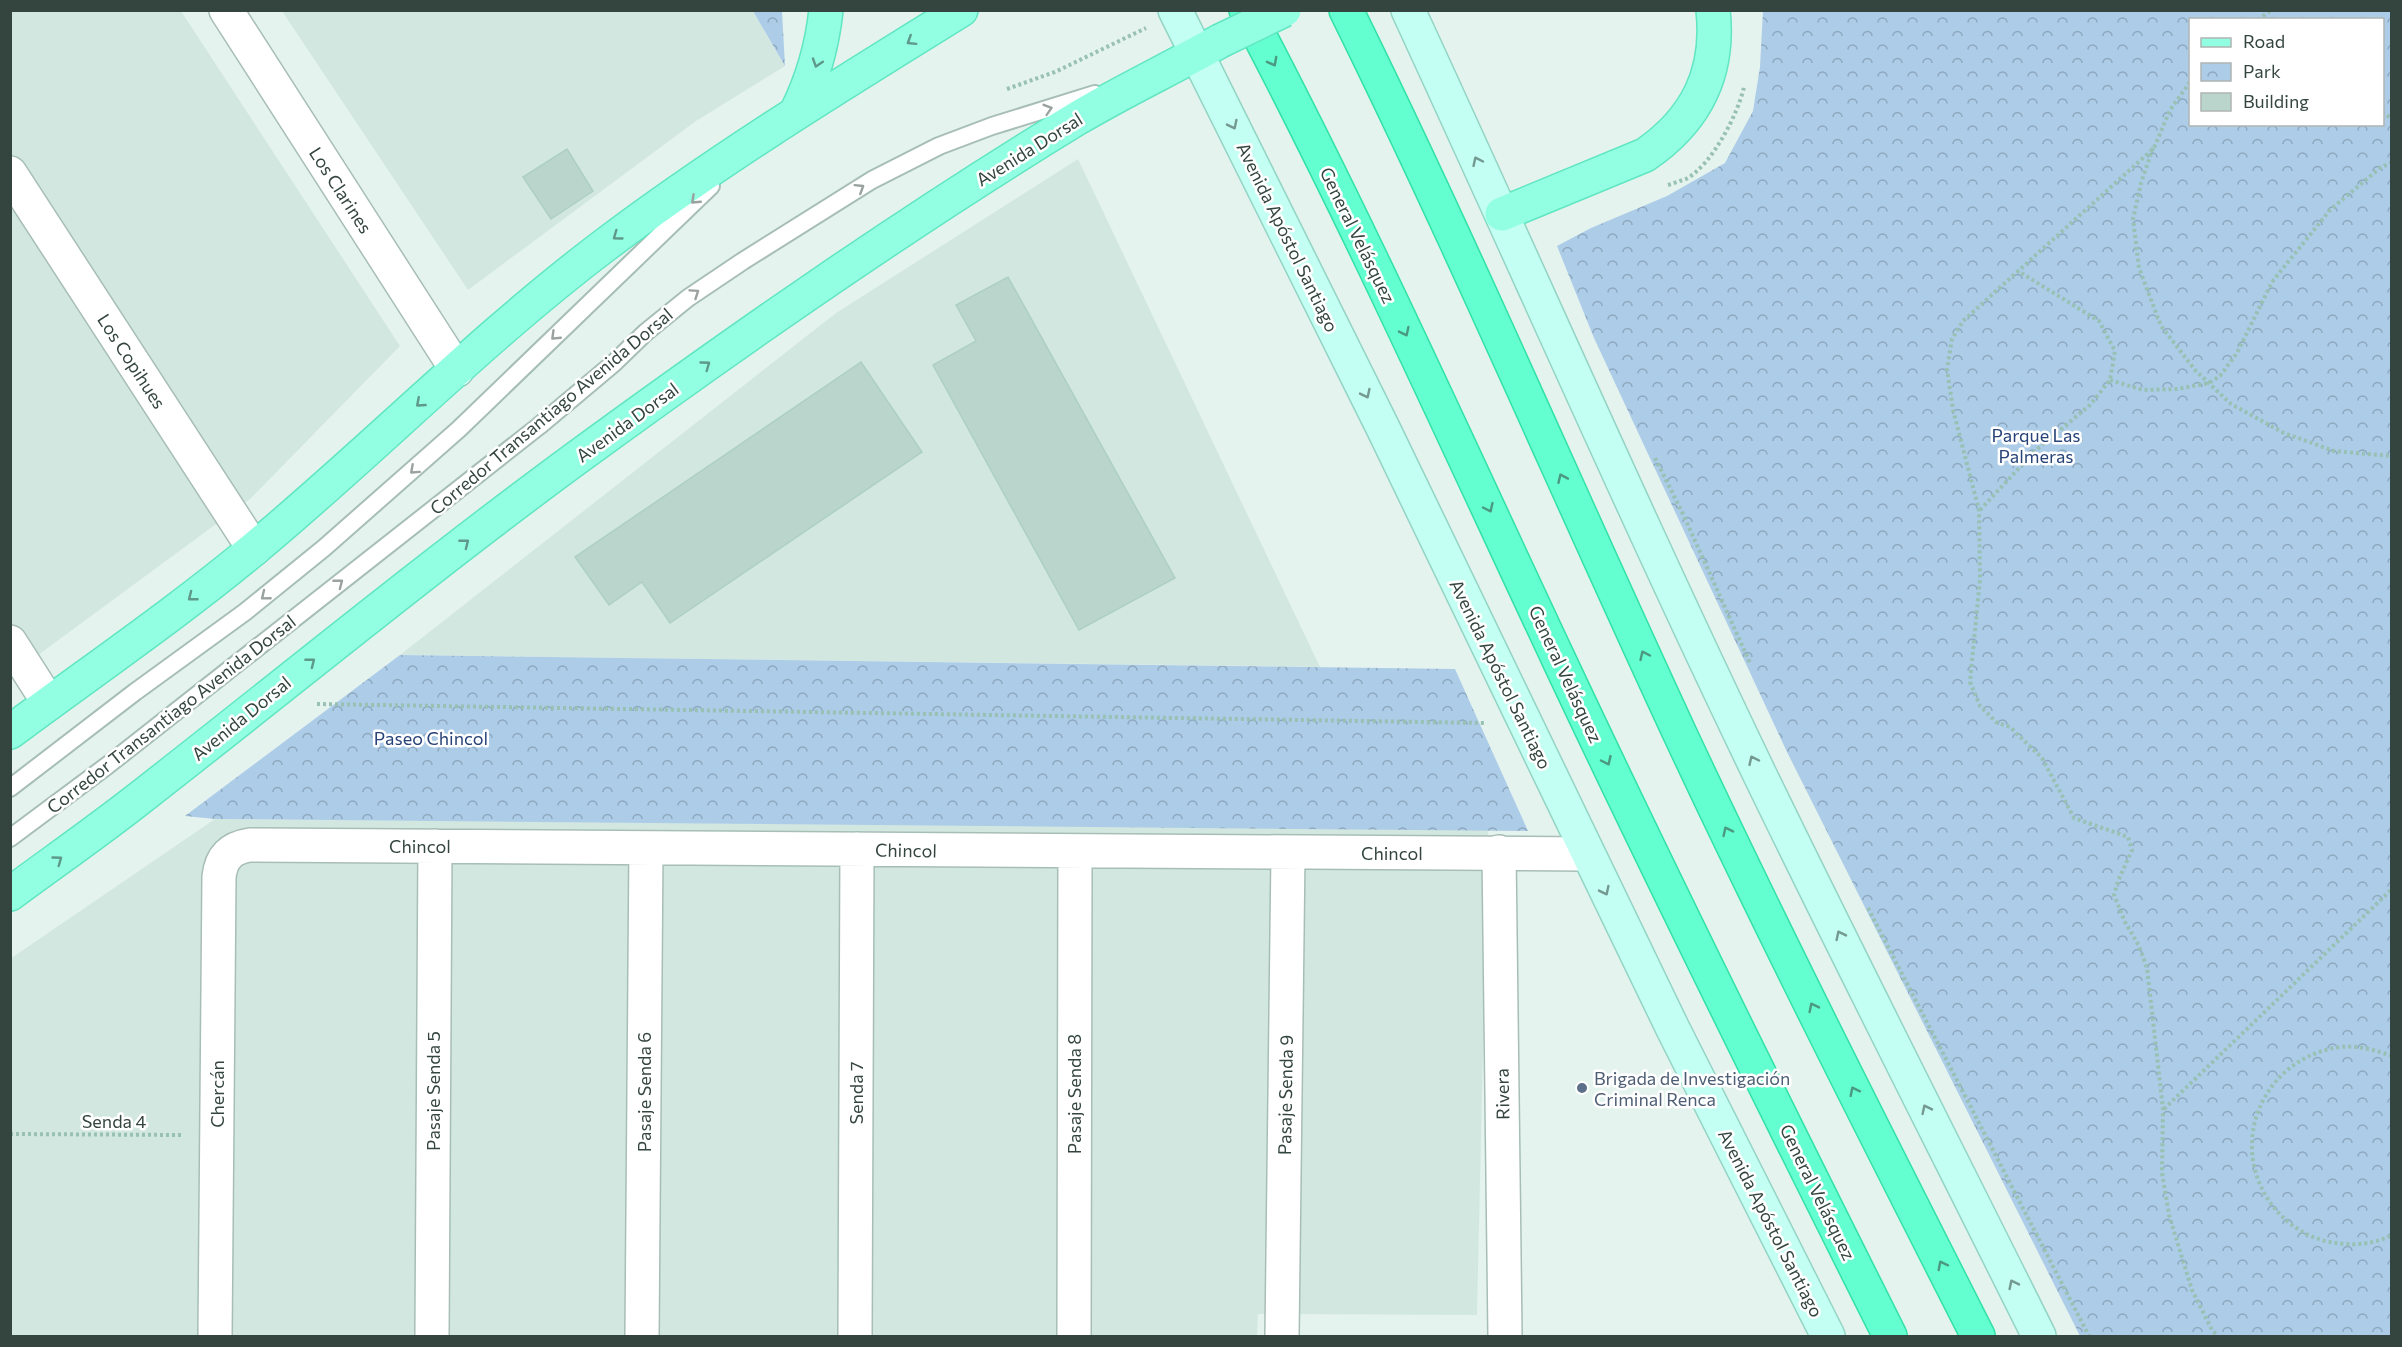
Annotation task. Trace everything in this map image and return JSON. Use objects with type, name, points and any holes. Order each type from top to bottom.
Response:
[{"type":"highway","name":"General Velásquez","points":[[1246,10],[1449,421],[1651,853],[1890,1336]]},
{"type":"highway","points":[[1346,10],[1464,256],[1569,494],[1681,737],[1838,1059],[1978,1336]]},
{"type":"main road","points":[[796,113],[820,55],[826,10]]},
{"type":"main road","points":[[10,732],[254,549],[542,294],[604,245],[676,193],[796,113],[961,10]]},
{"type":"main road","name":"Avenida Apóstol Santiago","points":[[1175,10],[1209,47],[1383,428],[1587,854],[1828,1336]]},
{"type":"main road","name":"Avenida Dorsal","points":[[10,894],[135,802],[568,464],[726,350],[964,189],[1145,80],[1284,10]]},
{"type":"main road","points":[[1408,10],[1502,214],[1596,427],[1760,776],[2039,1336]]},
{"type":"main road","points":[[1502,214],[1645,155],[1679,127],[1694,107],[1705,86],[1712,59],[1715,32],[1713,10]]},
{"type":"street","name":"Los Clarines","points":[[226,10],[457,370]]},
{"type":"street","name":"Los Copihues","points":[[10,173],[254,549]]},
{"type":"street","points":[[10,642],[49,703]]},
{"type":"street","name":"Chincol","points":[[228,853],[238,847],[250,845],[1587,854]]},
{"type":"street","name":"Pasaje Senda 5","points":[[432,1336],[435,846]]},
{"type":"street","name":"Pasaje Senda 6","points":[[642,1336],[646,848]]},
{"type":"street","name":"Senda 7","points":[[855,1336],[857,849]]},
{"type":"street","name":"Pasaje Senda 8","points":[[1074,1336],[1075,852]]},
{"type":"street","name":"Rivera","points":[[1499,852],[1505,1336]]},
{"type":"street","name":"Chercán","points":[[214,1336],[219,877],[220,864],[228,853]]},
{"type":"street","name":"Pasaje Senda 9","points":[[1282,1336],[1288,853]]},
{"type":"lane","name":"Corredor Transantiago Avenida Dorsal","points":[[10,837],[108,765],[539,426],[688,298],[743,261],[872,180],[939,146],[992,126],[1145,80]]},
{"type":"lane","name":"Corredor Transantiago Avenida Dorsal","points":[[10,788],[135,692],[245,612],[324,549],[459,429],[649,244],[769,132]]},
{"type":"path","points":[[1660,188],[1688,178],[1715,150],[1732,122],[1746,83]]},
{"type":"path","points":[[2189,83],[2170,110],[2154,148],[2141,183],[2133,219],[2139,268],[2161,326],[2195,370],[2231,404],[2284,434],[2334,451],[2391,456]]},
{"type":"path","points":[[2154,148],[1963,321],[1952,339],[1947,369],[1953,410],[1979,510],[1980,579],[1970,682],[1980,706],[1996,722],[2010,727],[2042,758],[2074,818],[2128,837],[2132,850],[2118,881],[2115,896],[2147,968],[2163,1109],[2162,1173],[2169,1215],[2192,1290],[2212,1330],[2218,1336]]},
{"type":"path","points":[[2110,380],[2143,390],[2177,390],[2209,383],[2220,376],[2237,353],[2272,282],[2330,210],[2380,168],[2391,162]]},
{"type":"path","points":[[1979,510],[2035,451],[2090,405],[2110,380],[2115,351],[2099,321],[2018,271]]},
{"type":"path","points":[[1652,452],[1683,514],[1755,674]]},
{"type":"path","points":[[259,703],[1525,723]]},
{"type":"path","points":[[2163,1109],[2391,889]]},
{"type":"path","points":[[1865,901],[2089,1336]]},
{"type":"path","points":[[2391,1056],[2368,1047],[2335,1047],[2304,1057],[2278,1077],[2260,1104],[2252,1135],[2253,1167],[2265,1197],[2286,1222],[2314,1238],[2347,1245],[2380,1241],[2391,1235]]},
{"type":"path","name":"Senda 4","points":[[10,1134],[217,1135]]},
{"type":"shaded area","points":[[11,11],[181,11],[400,346],[250,499],[11,675]]},
{"type":"shaded area","points":[[282,11],[753,11],[785,66],[696,121],[468,290]]},
{"type":"shaded area","points":[[1078,159],[1320,667],[400,655],[836,313]]},
{"type":"shaded area","points":[[215,819],[1488,829],[1477,1315],[1258,1314],[1257,1336],[11,1336],[10,959]]},
{"type":"green space","name":"Parque Las Palmeras","points":[[1763,10],[2391,11],[2391,1336],[2080,1336],[1787,752],[1594,338],[1557,246],[1591,228],[1667,196],[1725,163],[1753,111],[1760,67]]},
{"type":"green space","points":[[753,11],[782,11],[785,66]]},
{"type":"green space","name":"Paseo Chincol","points":[[400,655],[1455,669],[1528,831],[215,819],[185,816]]},
{"type":"building","points":[[567,149],[593,191],[551,219],[523,177]]},
{"type":"building","points":[[1008,277],[1175,578],[1079,630],[933,365],[976,341],[956,305]]},
{"type":"building","points":[[861,362],[922,452],[670,623],[642,582],[609,605],[575,557]]},
{"type":"place","name":"Brigada de Investigación Criminal Renca","points":[[1582,1088]]}]
